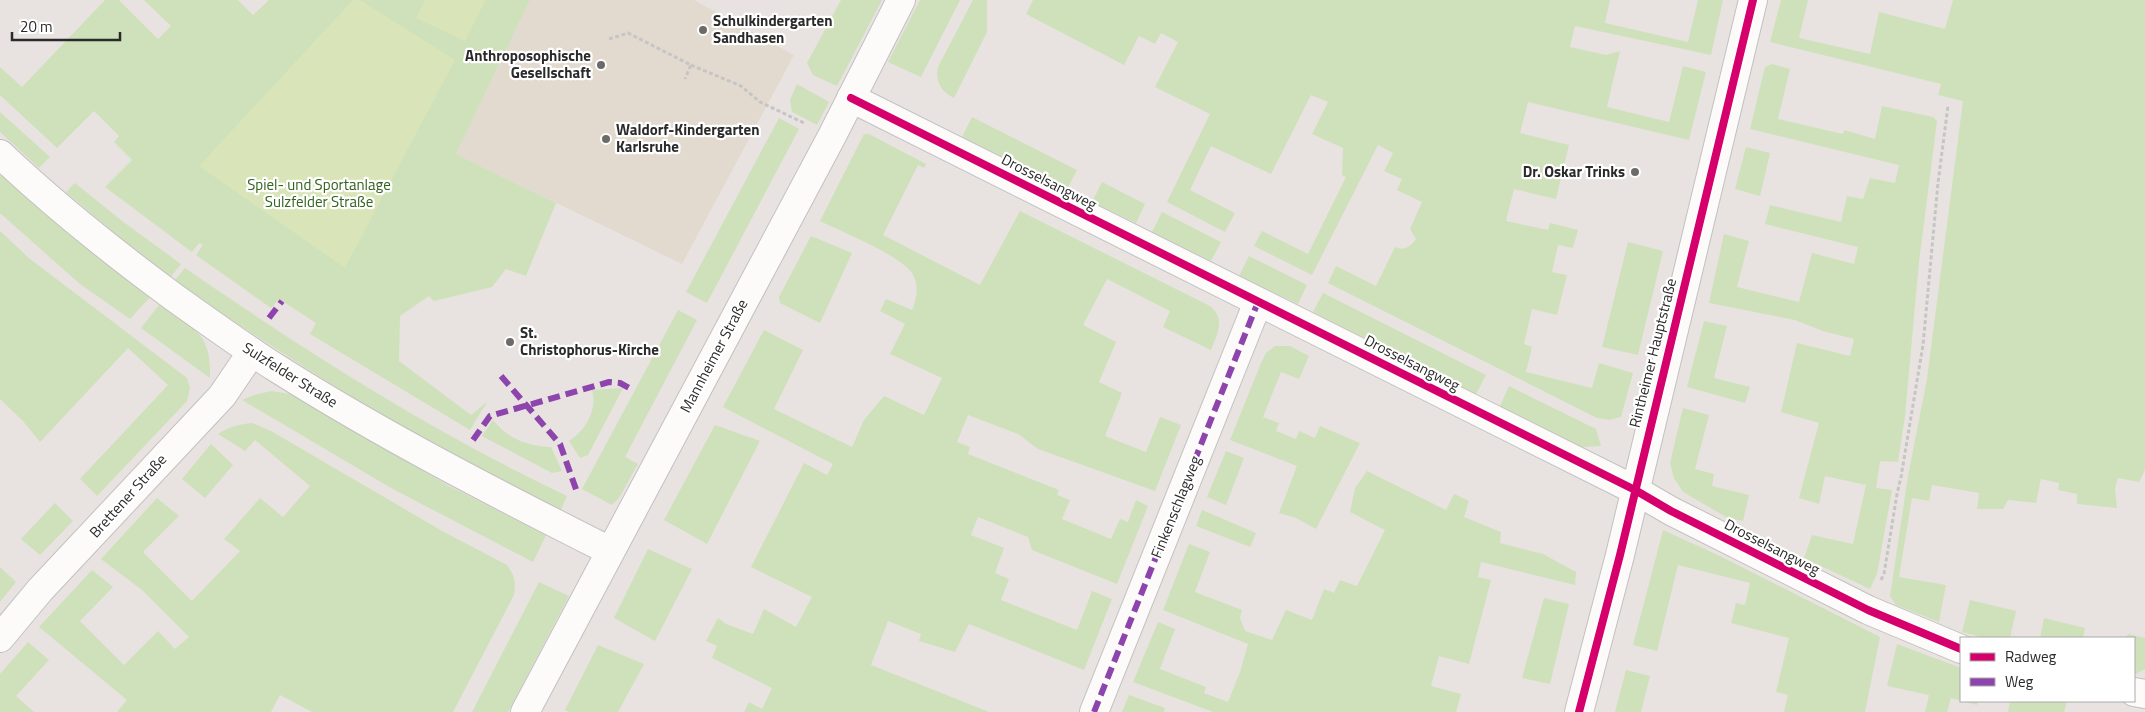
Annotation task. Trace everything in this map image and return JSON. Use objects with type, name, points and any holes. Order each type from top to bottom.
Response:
[{"type":"street","name":"Mannheimer Straße","points":[[525,712],[832,136],[901,0]]},
{"type":"street","name":"Rintheimer Hauptstraße","points":[[1579,712],[1754,0]]},
{"type":"street","name":"Drosselsangweg","points":[[851,98],[1635,490],[1671,511],[1868,610],[1960,648]]},
{"type":"street","name":"Sulzfelder Straße","points":[[0,154],[41,192],[122,257],[252,352],[402,443],[610,551]]},
{"type":"street","name":"Finkenschlagweg","points":[[1094,712],[1258,302]]},
{"type":"street","name":"Brettener Straße","points":[[0,638],[40,590],[222,396],[252,352]]},
{"type":"path","points":[[609,39],[628,33],[692,65],[741,86],[760,102],[832,136]]},
{"type":"path","points":[[685,79],[692,65]]},
{"type":"path","points":[[1868,610],[1884,574],[1922,345],[1938,183],[1948,106]]},
{"type":"shaded area","name":"Waldorf-Kindergarten Karlsruhe","points":[[530,0],[694,0],[794,55],[682,264],[456,154]]},
{"type":"green space","name":"Spiel- und Sportanlage Sulzfelder Straße","points":[[105,0],[119,0],[158,39],[171,26],[144,0],[238,0],[253,15],[267,0],[530,0],[456,154],[556,203],[526,276],[506,269],[492,287],[434,301],[429,296],[400,316],[399,361],[471,415],[487,402],[470,430],[310,334],[316,323],[279,299],[271,308],[196,255],[203,245],[199,243],[192,252],[105,187],[132,160],[114,142],[119,136],[94,111],[57,148],[0,95],[0,67],[22,87]]},
{"type":"green space","name":"Spiel- und Sportanlage Sulzfelder Straße","points":[[353,0],[360,0],[455,60],[345,268],[199,166]]},
{"type":"green space","points":[[425,0],[485,1],[465,41],[416,18]]},
{"type":"green space","points":[[841,0],[882,0],[837,86],[813,75],[807,63]]},
{"type":"green space","points":[[920,0],[960,0],[921,77],[888,62]]},
{"type":"green space","points":[[973,0],[987,0],[987,32],[954,98],[942,89],[938,81],[937,72]]},
{"type":"green space","points":[[1033,0],[1610,0],[1605,23],[1688,42],[1698,0],[1723,0],[1711,55],[1575,26],[1570,47],[1606,55],[1620,51],[1607,107],[1669,122],[1683,66],[1706,72],[1689,140],[1528,102],[1520,133],[1569,145],[1556,199],[1514,189],[1506,221],[1548,230],[1550,223],[1578,230],[1573,248],[1558,245],[1552,272],[1567,275],[1557,315],[1532,309],[1524,344],[1532,347],[1526,372],[1592,388],[1599,363],[1633,373],[1621,417],[1609,420],[1597,418],[1328,283],[1336,266],[1376,286],[1395,247],[1407,248],[1416,239],[1410,229],[1422,202],[1397,190],[1402,179],[1384,171],[1393,153],[1378,145],[1312,275],[1254,246],[1262,231],[1308,254],[1346,177],[1342,175],[1343,148],[1312,134],[1328,102],[1311,95],[1271,174],[1211,146],[1190,190],[1235,213],[1225,232],[1167,202],[1210,114],[1155,87],[1178,42],[1161,33],[1155,44],[1139,36],[1124,65],[1026,14]]},
{"type":"green space","points":[[1781,0],[1808,0],[1799,38],[1870,54],[1879,12],[1945,29],[1953,0],[2145,0],[2145,470],[2139,482],[2118,478],[2115,489],[2117,508],[2077,504],[2077,494],[2058,490],[2059,483],[2041,479],[2036,503],[2008,500],[2003,509],[1977,509],[1979,493],[1932,485],[1929,501],[1912,498],[1899,577],[1946,585],[1939,622],[1896,605],[1890,596],[1908,476],[1927,379],[1963,101],[1938,95],[1941,84],[1770,42]]},
{"type":"green space","points":[[1772,64],[1790,69],[1778,119],[1843,134],[1844,130],[1875,139],[1882,106],[1933,117],[1937,121],[1919,262],[1905,416],[1898,462],[1880,461],[1876,488],[1892,490],[1877,574],[1870,589],[1804,558],[1812,535],[1853,544],[1866,485],[1825,476],[1819,504],[1799,498],[1819,423],[1781,412],[1797,343],[1850,356],[1854,339],[1823,331],[1795,320],[1709,303],[1724,234],[1749,241],[1737,287],[1799,302],[1812,253],[1854,264],[1858,247],[1765,224],[1770,205],[1841,222],[1847,196],[1863,199],[1870,178],[1895,183],[1899,165],[1750,129],[1765,67]]},
{"type":"green space","points":[[797,84],[829,102],[817,125],[792,112],[790,100]]},
{"type":"green space","points":[[0,112],[50,157],[39,168],[0,132]]},
{"type":"green space","points":[[972,117],[1077,170],[1067,189],[962,137]]},
{"type":"green space","points":[[779,118],[799,129],[707,303],[686,292]]},
{"type":"green space","points":[[864,134],[869,134],[926,164],[924,168],[918,165],[883,235],[980,285],[1020,211],[1210,306],[1218,316],[1218,332],[1211,350],[1163,327],[1170,311],[1107,279],[1083,325],[1116,342],[1099,382],[1122,393],[1105,436],[1146,452],[1160,417],[1181,425],[1155,491],[1038,449],[1018,434],[968,415],[957,442],[970,447],[968,454],[1059,490],[1057,495],[1070,500],[1062,519],[1111,539],[1120,519],[1128,522],[1136,500],[1148,506],[1117,584],[1032,550],[1028,537],[978,517],[971,535],[1004,548],[995,573],[1009,579],[1001,600],[1077,630],[1092,591],[1112,599],[1084,670],[969,624],[955,652],[919,641],[921,634],[888,621],[871,665],[989,712],[744,712],[749,702],[762,709],[772,688],[712,658],[717,646],[706,641],[718,618],[726,624],[753,634],[764,609],[796,627],[812,597],[751,567],[804,463],[827,475],[833,464],[723,407],[764,330],[803,350],[774,409],[852,447],[864,420],[884,396],[924,415],[942,378],[890,354],[905,324],[880,311],[886,299],[912,310],[915,301],[916,282],[912,273],[895,258],[883,251],[820,221]]},
{"type":"green space","points":[[1746,147],[1770,153],[1760,196],[1735,189]]},
{"type":"green space","points":[[0,172],[151,296],[130,319],[80,284],[0,213]]},
{"type":"green space","points":[[1102,182],[1145,204],[1136,223],[1092,202]]},
{"type":"green space","points":[[75,183],[122,221],[181,264],[169,279],[66,192]]},
{"type":"green space","points":[[1162,212],[1221,242],[1211,261],[1152,232]]},
{"type":"green space","points":[[0,231],[30,259],[187,378],[190,388],[187,401],[97,496],[80,479],[168,385],[128,348],[40,442],[23,421],[0,399]]},
{"type":"green space","points":[[811,236],[852,253],[820,323],[780,303],[779,297]]},
{"type":"green space","points":[[1628,242],[1663,251],[1638,355],[1602,347]]},
{"type":"green space","points":[[1249,256],[1307,285],[1298,304],[1239,276]]},
{"type":"green space","points":[[185,268],[278,331],[372,390],[467,445],[567,496],[561,510],[401,427],[309,370],[173,282]]},
{"type":"green space","points":[[1323,293],[1486,375],[1476,394],[1313,312]]},
{"type":"green space","points":[[159,305],[191,326],[204,341],[210,363],[210,378],[141,328]]},
{"type":"green space","points":[[678,310],[697,320],[625,457],[638,464],[619,498],[612,505],[582,489]]},
{"type":"green space","points":[[1704,321],[1727,326],[1714,378],[1750,387],[1745,403],[1687,387]]},
{"type":"green space","points":[[1275,346],[1290,346],[1309,356],[1299,379],[1281,372],[1263,417],[1279,423],[1276,431],[1296,439],[1299,431],[1315,438],[1320,426],[1360,443],[1316,529],[1296,518],[1279,513],[1297,466],[1230,440],[1261,363],[1266,353]]},
{"type":"green space","points":[[1509,386],[1596,429],[1601,446],[1582,447],[1500,406]]},
{"type":"green space","points":[[623,388],[588,455],[580,458],[569,441],[580,432],[589,419],[593,405],[592,390]]},
{"type":"green space","points":[[271,391],[291,394],[449,486],[546,535],[533,562],[391,488],[242,400]]},
{"type":"green space","points":[[1683,408],[1709,415],[1695,469],[1714,474],[1712,486],[1749,495],[1743,521],[1728,518],[1683,492],[1674,478],[1670,463]]},
{"type":"green space","points":[[493,420],[512,437],[526,443],[551,447],[562,471],[552,473],[482,436]]},
{"type":"green space","points":[[252,423],[271,431],[444,532],[507,565],[512,572],[515,586],[514,595],[453,712],[312,712],[280,695],[271,712],[117,712],[127,700],[39,627],[92,570],[113,587],[80,621],[124,665],[158,631],[175,649],[189,637],[142,590],[101,559],[157,498],[179,516],[143,552],[192,601],[240,551],[224,539],[260,498],[283,517],[310,486],[255,440],[245,451],[218,434],[234,426]]},
{"type":"green space","points":[[715,425],[760,441],[707,544],[664,520]]},
{"type":"green space","points":[[211,444],[233,465],[205,498],[182,479]]},
{"type":"green space","points":[[1226,451],[1244,458],[1226,505],[1207,497]]},
{"type":"green space","points":[[1367,471],[1446,510],[1454,494],[1469,501],[1464,517],[1501,532],[1500,543],[1543,554],[1576,572],[1575,585],[1481,562],[1478,577],[1491,580],[1469,664],[1439,656],[1431,686],[1461,694],[1456,712],[1213,712],[1133,682],[1158,622],[1175,629],[1160,669],[1206,687],[1204,693],[1228,702],[1240,672],[1248,644],[1163,610],[1189,544],[1210,552],[1195,592],[1242,610],[1240,618],[1245,631],[1272,640],[1286,610],[1312,620],[1324,589],[1334,593],[1340,580],[1357,586],[1385,530],[1350,512],[1355,488]]},
{"type":"green space","points":[[55,503],[73,521],[40,555],[21,539]]},
{"type":"green space","points":[[1202,510],[1256,533],[1250,547],[1196,526]]},
{"type":"green space","points":[[1663,530],[1720,556],[1880,637],[1865,712],[1784,712],[1788,695],[1776,692],[1789,638],[1731,623],[1736,603],[1745,605],[1750,583],[1678,565],[1657,651],[1633,645]]},
{"type":"green space","points":[[648,549],[692,569],[655,641],[614,618]]},
{"type":"green space","points":[[0,567],[16,582],[0,602]]},
{"type":"green space","points":[[539,582],[569,596],[508,712],[472,712]]},
{"type":"green space","points":[[1544,598],[1569,604],[1550,684],[1522,678]]},
{"type":"green space","points":[[1970,600],[2016,611],[2010,637],[1980,637],[1962,632]]},
{"type":"green space","points":[[2044,618],[2085,628],[2083,637],[2040,637]]},
{"type":"green space","points":[[2128,634],[2145,638],[2145,669],[2135,674],[2135,637],[2126,637]]},
{"type":"green space","points":[[28,642],[49,660],[16,696],[34,712],[0,712],[0,674]]},
{"type":"green space","points":[[1897,644],[1960,668],[1960,701],[1951,698],[1947,712],[1925,712],[1929,695],[1887,686]]},
{"type":"green space","points":[[598,645],[644,664],[618,712],[569,712],[565,710]]},
{"type":"green space","points":[[1626,670],[1650,676],[1641,712],[1615,712]]},
{"type":"green space","points":[[1129,695],[1165,708],[1164,712],[1122,712]]},
{"type":"green space","points":[[1966,702],[1978,702],[1977,705]]},
{"type":"green space","points":[[2010,702],[2067,702],[2064,712],[2008,712]]},
{"type":"marked path","points":[[269,318],[282,301]]},
{"type":"marked path","points":[[1094,712],[1258,302]]},
{"type":"marked path","points":[[501,376],[560,444],[577,492]]},
{"type":"marked path","points":[[473,440],[490,416],[609,382],[620,383],[631,389]]},
{"type":"cycle path","points":[[1579,712],[1620,555],[1753,0]]},
{"type":"cycle path","points":[[851,98],[1635,490],[1671,511],[1868,610],[1960,649]]},
{"type":"place","name":"Schulkindergarten Sandhasen","points":[[703,30]]},
{"type":"place","name":"Anthroposophische Gesellschaft","points":[[601,65]]},
{"type":"place","name":"Waldorf-Kindergarten Karlsruhe","points":[[606,139]]},
{"type":"place","name":"Dr. Oskar Trinks","points":[[1635,172]]},
{"type":"place","name":"St. Christophorus-Kirche","points":[[510,342]]}]
